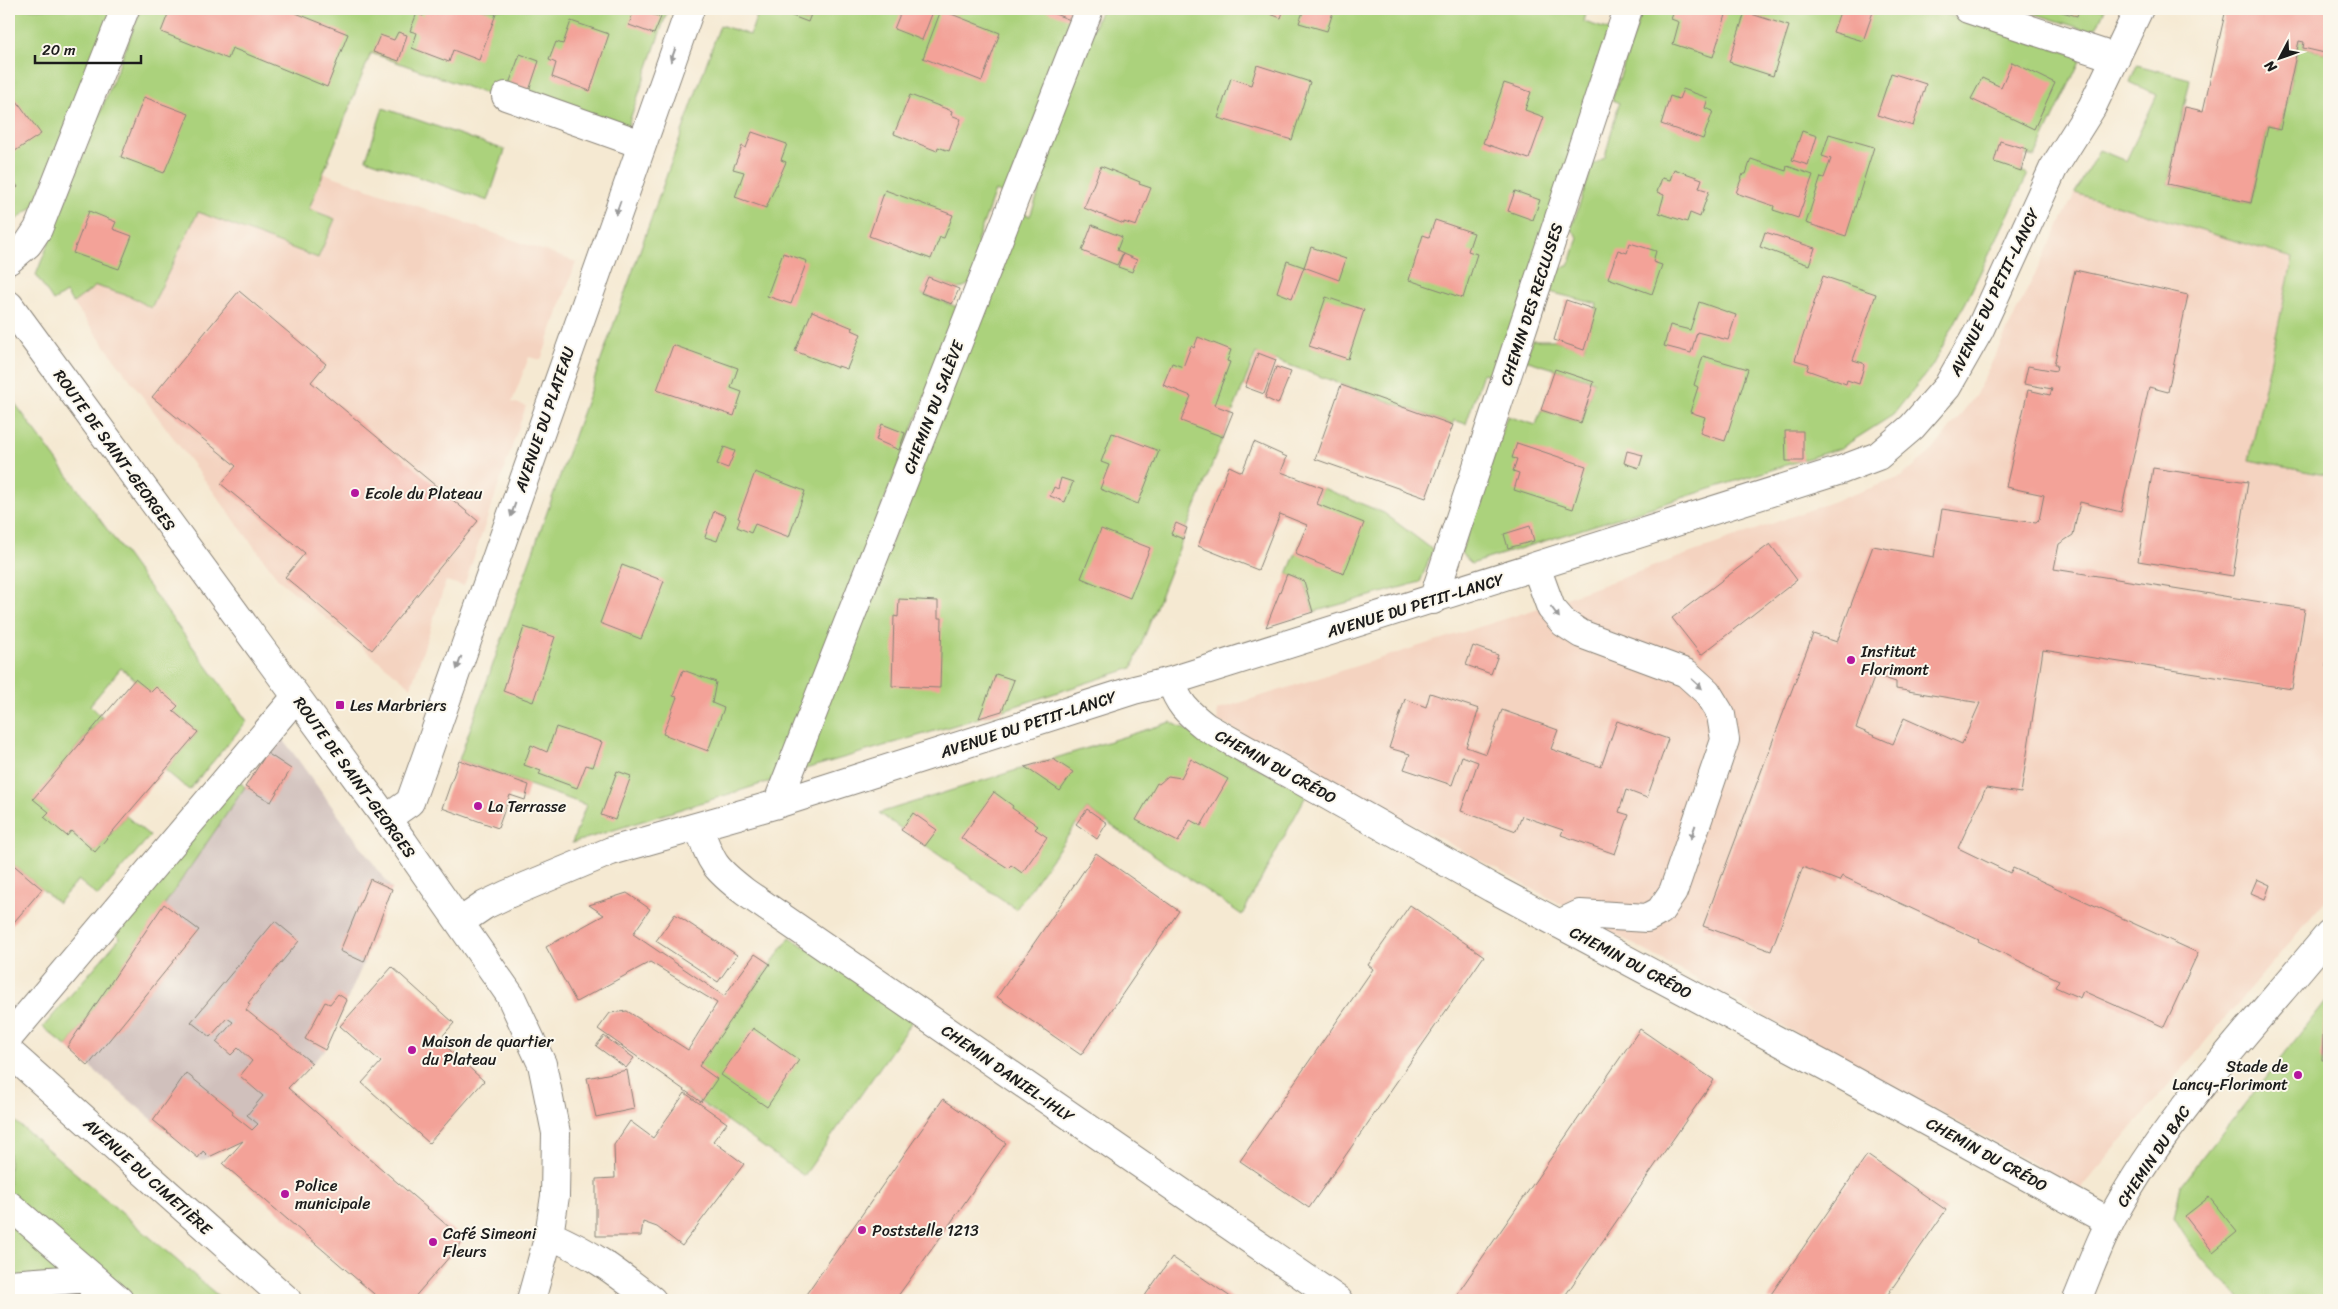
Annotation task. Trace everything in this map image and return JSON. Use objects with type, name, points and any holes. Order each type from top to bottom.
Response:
[{"type":"street","points":[[9,260],[28,244],[38,229],[125,9]]},
{"type":"street","name":"AVENUE DU PLATEAU","points":[[386,819],[410,802],[690,9]]},
{"type":"street","name":"CHEMIN DU SALÈVE","points":[[777,804],[1089,9]]},
{"type":"street","name":"CHEMIN DES RECLUSES","points":[[1433,600],[1628,9]]},
{"type":"street","points":[[1968,9],[2116,58]]},
{"type":"street","name":"AVENUE DU PETIT-LANCY","points":[[460,922],[500,898],[611,851],[699,828],[1134,690],[1171,681],[1433,600],[1840,470],[1878,456],[1905,432],[1947,387],[1980,329],[2053,169],[2092,107],[2139,9]]},
{"type":"street","points":[[506,96],[641,144]]},
{"type":"street","name":"ROUTE DE SAINT-GEORGES","points":[[9,305],[386,819],[510,995],[542,1064],[556,1133],[555,1196],[549,1235],[531,1300]]},
{"type":"street","points":[[1536,567],[1551,608],[1564,623],[1581,634],[1686,673],[1707,692],[1721,715],[1725,740],[1673,892],[1660,911],[1647,918],[1580,914],[1559,924]]},
{"type":"street","name":"CHEMIN DU CRÉDO","points":[[1171,681],[1176,698],[1188,712],[1206,727],[1559,924],[1832,1069],[2110,1222]]},
{"type":"street","points":[[9,1037],[296,697]]},
{"type":"street","name":"CHEMIN DANIEL-IHLY","points":[[699,828],[711,861],[721,874],[745,892],[1338,1300]]},
{"type":"street","name":"CHEMIN DU BAC","points":[[2077,1300],[2110,1222],[2122,1199],[2160,1143],[2194,1097],[2329,934]]},
{"type":"street","name":"AVENUE DU CIMETIÈRE","points":[[9,1052],[287,1300]]},
{"type":"street","points":[[9,1205],[93,1289]]},
{"type":"street","points":[[549,1235],[579,1248],[605,1263],[652,1300]]},
{"type":"street","points":[[9,1284],[93,1289],[119,1300]]},
{"type":"shaded area","name":"Ecole du Plateau","points":[[324,173],[576,262],[541,360],[529,357],[512,402],[526,406],[464,586],[446,581],[411,687],[279,580],[73,303],[96,286],[132,297],[151,308],[198,212],[318,258],[335,219],[309,209]]},
{"type":"shaded area","name":"Institut Florimont","points":[[2075,193],[2293,258],[2249,460],[2329,477],[2329,896],[2080,1189],[1445,841],[1218,721],[1217,710],[1530,611],[1901,477],[1933,450],[1975,396]]},
{"type":"shaded area","points":[[280,735],[392,889],[364,962],[325,1050],[288,1088],[243,1141],[201,1161],[67,1047]]},
{"type":"green space","points":[[9,9],[112,9],[34,206],[9,225]]},
{"type":"green space","points":[[141,9],[668,9],[626,131],[506,101],[371,53],[309,209],[335,219],[318,258],[198,212],[151,308],[132,297],[96,286],[73,303],[66,293],[53,301],[36,275]]},
{"type":"green space","points":[[759,9],[773,9],[808,22],[813,9],[1077,9],[1005,195],[995,191],[977,241],[984,245],[970,284],[959,289],[928,277],[922,294],[960,308],[774,780],[572,843],[586,805],[459,760],[720,25],[750,35]]},
{"type":"green space","points":[[1101,9],[1587,9],[1584,22],[1613,31],[1496,377],[1483,373],[1466,424],[1454,420],[1453,425],[1256,353],[1132,668],[979,718],[802,770],[1021,212],[1030,216],[1040,189],[1034,179]]},
{"type":"green space","points":[[1643,9],[1929,9],[2075,55],[2080,61],[2035,157],[2025,155],[2021,171],[2028,174],[1967,300],[1932,366],[1893,415],[1841,448],[1471,564],[1461,553],[1507,416],[1536,425],[1541,410],[1581,423],[1594,381],[1525,360],[1532,340],[1554,340],[1584,349],[1597,304],[1550,292],[1557,270],[1570,264],[1578,237],[1571,229],[1593,165],[1605,157],[1619,103],[1612,100]]},
{"type":"green space","points":[[2020,9],[2105,9],[2097,27],[2089,31]]},
{"type":"green space","points":[[2299,41],[2304,42],[2303,48],[2329,54],[2329,476],[2249,460],[2293,258],[2075,193],[2099,150],[2126,161],[2157,95],[2130,82],[2137,65],[2190,79],[2168,184],[2251,203],[2268,127],[2280,130]]},
{"type":"green space","points":[[383,108],[505,150],[488,201],[366,159]]},
{"type":"green space","points":[[9,395],[247,721],[189,790],[165,770],[198,732],[121,668],[90,705],[102,717],[34,799],[95,852],[126,816],[150,836],[98,896],[78,880],[58,903],[9,861]]},
{"type":"green space","points":[[1323,488],[1384,513],[1433,550],[1420,582],[1313,612],[1304,581],[1287,574]]},
{"type":"green space","points":[[1171,722],[1307,794],[1242,915],[1087,809],[1016,909],[879,813]]},
{"type":"green space","points":[[238,780],[245,787],[67,1047],[43,1027],[120,938],[115,932]]},
{"type":"green space","points":[[790,937],[913,1020],[804,1176],[682,1089]]},
{"type":"green space","name":"Stade de Lancy-Florimont","points":[[2329,997],[2329,1300],[2242,1300],[2205,1262],[2189,1242],[2174,1218],[2181,1185]]},
{"type":"green space","points":[[9,1116],[223,1300],[9,1300]]},
{"type":"building","points":[[170,9],[286,9],[348,34],[327,87],[232,48],[228,59],[161,32]]},
{"type":"building","points":[[426,9],[481,9],[496,14],[479,60],[453,50],[449,62],[412,48],[417,33],[410,31],[417,13],[423,16]]},
{"type":"building","points":[[634,9],[661,17],[654,34],[629,25]]},
{"type":"building","points":[[774,9],[813,9],[808,22]]},
{"type":"building","points":[[902,9],[934,9],[922,40],[894,29]]},
{"type":"building","points":[[1042,9],[1077,9],[1073,21]]},
{"type":"building","points":[[1257,9],[1284,9],[1281,18]]},
{"type":"building","points":[[1304,9],[1329,9],[1333,12],[1327,31],[1299,23]]},
{"type":"building","points":[[1675,9],[1708,9],[1726,15],[1713,57],[1673,44],[1679,22],[1671,19]]},
{"type":"building","points":[[1841,9],[1874,9],[1863,41],[1833,32]]},
{"type":"building","points":[[2059,9],[2079,9],[2077,16],[2058,11]]},
{"type":"building","points":[[2226,9],[2329,9],[2329,54],[2303,48],[2304,42],[2299,41],[2280,130],[2268,127],[2251,203],[2168,184],[2185,107],[2203,111]]},
{"type":"building","points":[[941,10],[1000,33],[982,81],[923,58]]},
{"type":"building","points":[[1745,12],[1789,26],[1773,76],[1729,62]]},
{"type":"building","points":[[571,21],[609,34],[590,91],[552,77],[556,63],[549,60],[556,42],[563,44]]},
{"type":"building","points":[[398,32],[407,35],[399,61],[373,52],[380,35],[394,40]]},
{"type":"building","points":[[520,54],[539,61],[529,91],[509,84]]},
{"type":"building","points":[[2012,62],[2055,83],[2034,129],[1971,99],[1982,78],[2001,87]]},
{"type":"building","points":[[1257,65],[1310,82],[1292,140],[1218,118],[1231,78],[1251,85]]},
{"type":"building","points":[[1891,73],[1926,84],[1913,126],[1877,115]]},
{"type":"building","points":[[1504,83],[1531,92],[1525,110],[1544,117],[1529,159],[1483,143]]},
{"type":"building","points":[[1683,89],[1708,98],[1705,108],[1713,111],[1703,139],[1661,124],[1670,96],[1679,99]]},
{"type":"building","points":[[9,90],[41,134],[9,155]]},
{"type":"building","points":[[910,95],[952,111],[951,115],[961,119],[949,151],[938,147],[937,151],[894,134]]},
{"type":"building","points":[[144,97],[189,114],[164,173],[121,157]]},
{"type":"building","points":[[1802,131],[1817,136],[1808,165],[1792,160]]},
{"type":"building","points":[[752,132],[787,144],[781,160],[786,162],[766,208],[735,197],[744,172],[733,169],[742,146],[746,148]]},
{"type":"building","points":[[1829,134],[1874,147],[1846,236],[1806,223],[1821,177],[1824,178],[1831,159],[1822,156]]},
{"type":"building","points":[[2000,141],[2027,149],[2021,171],[1994,162]]},
{"type":"building","points":[[1751,159],[1786,171],[1787,166],[1813,175],[1798,218],[1773,210],[1774,206],[1736,193]]},
{"type":"building","points":[[1101,166],[1151,188],[1136,226],[1124,222],[1124,224],[1084,208]]},
{"type":"building","points":[[1674,169],[1702,179],[1699,188],[1709,191],[1700,217],[1690,213],[1687,222],[1659,213],[1664,195],[1657,192],[1662,178],[1670,180]]},
{"type":"building","points":[[9,174],[18,187],[9,194]]},
{"type":"building","points":[[885,190],[953,215],[944,238],[940,237],[931,259],[869,236]]},
{"type":"building","points":[[1515,191],[1540,200],[1533,220],[1508,211]]},
{"type":"building","points":[[89,211],[116,222],[113,229],[132,236],[119,269],[73,253]]},
{"type":"building","points":[[1435,220],[1474,233],[1468,251],[1477,254],[1463,298],[1409,280],[1423,235],[1429,237]]},
{"type":"building","points":[[1092,225],[1122,237],[1117,250],[1123,253],[1117,265],[1082,251]]},
{"type":"building","points":[[1765,232],[1815,248],[1809,265],[1760,247]]},
{"type":"building","points":[[1630,243],[1656,251],[1653,262],[1662,265],[1652,294],[1608,278],[1618,250],[1627,253]]},
{"type":"building","points":[[1311,247],[1346,259],[1339,280],[1304,267]]},
{"type":"building","points":[[783,253],[807,261],[791,304],[767,296]]},
{"type":"building","points":[[1123,254],[1137,260],[1132,272],[1118,267]]},
{"type":"building","points":[[1287,261],[1304,267],[1292,298],[1277,292]]},
{"type":"building","points":[[2075,270],[2188,295],[2168,392],[2149,387],[2121,512],[2080,502],[2073,535],[2059,544],[2054,569],[2305,609],[2292,689],[2043,650],[2021,793],[1986,788],[1958,848],[2010,873],[2013,868],[2198,953],[2164,1027],[2083,991],[2080,998],[2055,987],[2059,980],[1979,940],[1842,876],[1839,881],[1803,867],[1771,951],[1703,926],[1813,634],[1837,642],[1873,546],[1934,557],[1942,509],[2036,523],[2039,520],[2044,495],[2006,487],[2028,390],[2050,395],[2052,389],[2024,384],[2028,366],[2056,371],[2057,365],[2054,365]],"holes":[[[1875,675],[1896,682],[1896,689],[1980,703],[1962,744],[1904,718],[1893,744],[1856,728]]]},
{"type":"building","points":[[1823,276],[1876,294],[1853,360],[1863,363],[1864,366],[1859,384],[1847,380],[1846,384],[1807,370],[1809,364],[1795,360]]},
{"type":"building","points":[[928,277],[959,289],[952,304],[921,293]]},
{"type":"building","points":[[239,291],[326,364],[311,382],[478,521],[372,650],[285,577],[305,553],[221,484],[236,466],[152,397]]},
{"type":"building","points":[[1326,297],[1364,310],[1348,359],[1309,346]]},
{"type":"building","points":[[1566,300],[1596,310],[1584,350],[1554,340]]},
{"type":"building","points":[[1699,302],[1736,315],[1728,340],[1697,332],[1691,353],[1664,346],[1670,325],[1690,330]]},
{"type":"building","points":[[812,311],[853,328],[852,330],[861,334],[847,369],[838,366],[838,368],[795,351]]},
{"type":"building","points":[[1198,337],[1231,350],[1227,361],[1230,362],[1214,405],[1233,412],[1223,437],[1181,421],[1191,396],[1163,385],[1172,363],[1183,367],[1191,346],[1194,348]]},
{"type":"building","points":[[673,345],[738,368],[731,388],[742,392],[734,416],[657,390]]},
{"type":"building","points":[[1258,353],[1276,360],[1264,394],[1245,387]]},
{"type":"building","points":[[1703,356],[1748,369],[1725,441],[1700,433],[1705,417],[1690,412],[1698,387],[1694,385]]},
{"type":"building","points":[[1276,367],[1291,372],[1278,404],[1265,398]]},
{"type":"building","points":[[1555,369],[1594,382],[1581,423],[1541,410]]},
{"type":"building","points":[[1341,385],[1453,425],[1426,498],[1315,459]]},
{"type":"building","points":[[882,424],[905,433],[899,450],[876,440]]},
{"type":"building","points":[[1785,431],[1803,431],[1803,461],[1786,461]]},
{"type":"building","points":[[1112,433],[1159,451],[1138,504],[1100,489],[1109,465],[1101,462]]},
{"type":"building","points":[[1254,442],[1287,457],[1281,472],[1323,488],[1317,504],[1364,523],[1344,574],[1295,554],[1307,525],[1280,514],[1258,570],[1198,546],[1229,466],[1242,472]]},
{"type":"building","points":[[1517,443],[1586,466],[1573,509],[1514,490],[1519,473],[1513,471],[1517,459],[1512,458]]},
{"type":"building","points":[[724,447],[735,451],[728,468],[717,464]]},
{"type":"building","points":[[1627,451],[1643,455],[1639,468],[1624,463]]},
{"type":"building","points":[[2153,468],[2248,482],[2233,576],[2138,561]]},
{"type":"building","points":[[755,472],[805,491],[789,537],[755,524],[751,533],[737,527],[740,519],[738,518]]},
{"type":"building","points":[[1061,478],[1073,482],[1065,502],[1050,496],[1054,487],[1058,489]]},
{"type":"building","points":[[714,511],[726,516],[717,541],[705,537]]},
{"type":"building","points":[[1176,523],[1187,528],[1183,539],[1171,534]]},
{"type":"building","points":[[1530,526],[1534,541],[1508,548],[1504,534]]},
{"type":"building","points":[[1101,529],[1150,548],[1130,598],[1081,578]]},
{"type":"building","points":[[1770,544],[1797,580],[1701,655],[1672,618]]},
{"type":"building","points":[[622,565],[664,581],[641,639],[600,623]]},
{"type":"building","points":[[1287,574],[1304,581],[1313,612],[1266,627]]},
{"type":"building","points":[[899,599],[938,601],[938,618],[942,618],[940,688],[892,686],[894,616],[898,617]]},
{"type":"building","points":[[524,627],[555,637],[533,702],[503,691]]},
{"type":"building","points":[[1473,646],[1498,655],[1491,674],[1466,665]]},
{"type":"building","points":[[2328,650],[2329,667],[2326,667]]},
{"type":"building","points":[[683,670],[716,682],[712,703],[724,708],[708,751],[663,734],[677,697],[673,696]]},
{"type":"building","points":[[996,674],[1014,680],[1002,711],[979,718]]},
{"type":"building","points":[[135,679],[151,692],[156,687],[178,706],[173,711],[198,732],[95,852],[71,831],[67,836],[44,817],[49,812],[33,799]]},
{"type":"building","points":[[1430,693],[1479,709],[1466,747],[1486,754],[1502,710],[1558,730],[1551,749],[1601,767],[1617,721],[1668,739],[1647,798],[1626,790],[1619,812],[1629,815],[1615,854],[1561,835],[1563,830],[1522,816],[1516,831],[1461,811],[1478,762],[1462,756],[1452,785],[1404,769],[1410,754],[1389,748],[1405,699],[1426,707]]},
{"type":"building","points":[[556,727],[602,742],[593,767],[586,765],[577,788],[539,774],[541,771],[524,765],[531,745],[547,752]]},
{"type":"building","points":[[267,753],[291,769],[271,802],[245,787]]},
{"type":"building","points":[[1053,759],[1073,772],[1060,791],[1025,767]]},
{"type":"building","points":[[1191,759],[1228,779],[1201,826],[1190,820],[1178,842],[1136,820],[1157,783],[1159,784],[1168,776],[1181,778]]},
{"type":"building","points":[[459,760],[529,785],[525,800],[510,795],[498,828],[442,808]]},
{"type":"building","points":[[617,771],[631,776],[615,820],[601,815]]},
{"type":"building","points":[[994,792],[1013,806],[1012,808],[1038,826],[1035,829],[1047,837],[1022,873],[1011,865],[1008,868],[961,838]]},
{"type":"building","points":[[1087,809],[1107,823],[1097,839],[1076,824]]},
{"type":"building","points":[[913,813],[937,830],[925,846],[901,830]]},
{"type":"building","points":[[1096,853],[1179,911],[1081,1055],[997,997]]},
{"type":"building","points":[[9,861],[42,889],[9,928]]},
{"type":"building","points":[[370,879],[392,889],[364,962],[340,951]]},
{"type":"building","points":[[2257,879],[2270,885],[2265,899],[2251,893]]},
{"type":"building","points":[[627,893],[650,909],[633,934],[724,996],[755,954],[770,964],[699,1066],[717,1079],[701,1102],[598,1029],[610,1013],[627,1011],[688,1050],[717,1003],[650,962],[576,1002],[546,947],[604,915],[589,905]]},
{"type":"building","points":[[164,904],[199,930],[88,1066],[67,1047]]},
{"type":"building","points":[[1410,905],[1484,956],[1309,1208],[1240,1161],[1373,969],[1368,965]]},
{"type":"building","points":[[675,914],[737,955],[718,982],[656,941]]},
{"type":"building","points":[[275,921],[299,941],[248,1003],[250,1004],[246,1010],[312,1063],[288,1088],[464,1240],[412,1300],[381,1300],[223,1164],[243,1141],[209,1157],[203,1151],[198,1158],[153,1120],[186,1073],[233,1111],[232,1114],[252,1130],[258,1124],[247,1115],[263,1096],[240,1076],[252,1061],[238,1048],[231,1055],[216,1042],[233,1022],[227,1018],[210,1037],[191,1022]]},
{"type":"building","points":[[392,967],[454,1023],[439,1040],[484,1081],[429,1143],[362,1083],[381,1062],[340,1026]]},
{"type":"building","points":[[338,994],[347,1000],[325,1050],[305,1039],[325,1002],[330,1004]]},
{"type":"building","points":[[2324,1012],[2329,1012],[2329,1060],[2322,1060]]},
{"type":"building","points":[[753,1028],[799,1060],[767,1107],[721,1075]]},
{"type":"building","points":[[1640,1029],[1714,1080],[1562,1300],[1453,1300]]},
{"type":"building","points":[[604,1036],[634,1058],[626,1068],[596,1046]]},
{"type":"building","points":[[627,1070],[634,1109],[596,1117],[587,1078]]},
{"type":"building","points":[[685,1093],[727,1123],[713,1141],[744,1164],[682,1246],[657,1227],[643,1222],[641,1236],[596,1236],[596,1179],[615,1178],[614,1145],[630,1121],[653,1138]]},
{"type":"building","points":[[943,1099],[1006,1143],[945,1231],[895,1300],[802,1300]]},
{"type":"building","points":[[1867,1155],[1946,1210],[1884,1300],[1767,1300]]},
{"type":"building","points":[[2209,1197],[2237,1232],[2213,1252],[2185,1216]]},
{"type":"building","points":[[1172,1257],[1235,1300],[1142,1300]]},
{"type":"place","name":"Ecole du Plateau","points":[[355,493]]},
{"type":"place","name":"Institut Florimont","points":[[1851,660]]},
{"type":"place","name":"Les Marbriers","points":[[340,705]]},
{"type":"place","name":"La Terrasse","points":[[478,806]]},
{"type":"place","name":"Maison de quartier du Plateau","points":[[412,1050]]},
{"type":"place","name":"Stade de Lancy-Florimont","points":[[2298,1075]]},
{"type":"place","name":"Police municipale","points":[[285,1194]]},
{"type":"place","name":"Poststelle 1213","points":[[862,1230]]},
{"type":"place","name":"Café Simeoni Fleurs","points":[[433,1242]]}]
